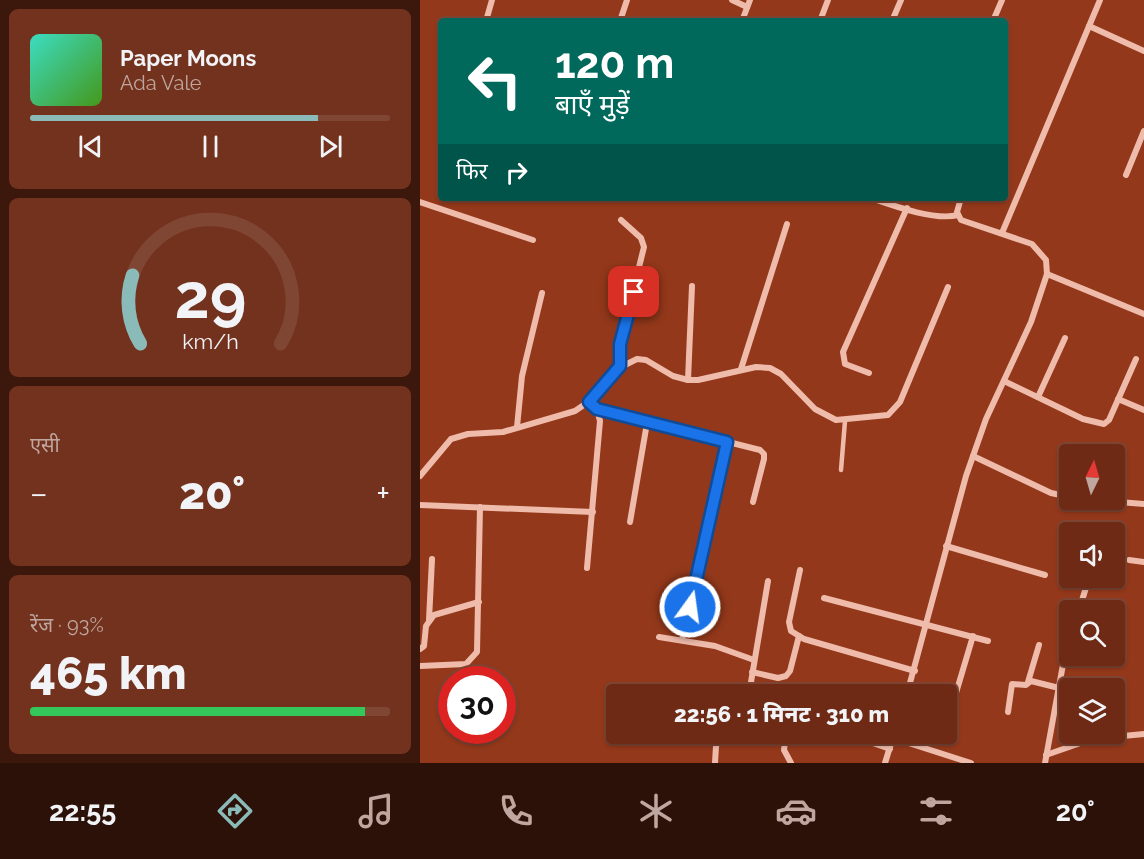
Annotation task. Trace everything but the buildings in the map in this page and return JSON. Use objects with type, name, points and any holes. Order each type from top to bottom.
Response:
[{"type":"street","points":[[487,18],[492,0]]},
{"type":"street","points":[[621,18],[627,0]]},
{"type":"street","points":[[732,0],[747,7]]},
{"type":"street","points":[[743,18],[750,0]]},
{"type":"street","points":[[821,18],[828,0]]},
{"type":"street","points":[[893,18],[901,0]]},
{"type":"street","points":[[994,18],[1002,0]]},
{"type":"street","points":[[1002,233],[1100,0]]},
{"type":"street","points":[[1089,26],[1144,51]]},
{"type":"street","points":[[1126,175],[1144,131]]},
{"type":"street","points":[[883,201],[939,218],[958,215]]},
{"type":"street","points":[[958,215],[960,201]]},
{"type":"street","points":[[420,202],[533,240]]},
{"type":"street","points":[[869,373],[845,364],[843,352],[907,208]]},
{"type":"street","points":[[910,684],[946,546],[973,456],[986,419],[1031,322],[1047,274],[1046,260],[1038,248],[1002,233],[965,222],[958,215]]},
{"type":"street","points":[[620,366],[620,344],[644,247],[641,238],[621,220]]},
{"type":"street","points":[[741,369],[787,224]]},
{"type":"street","points":[[1047,274],[1144,314]]},
{"type":"street","points":[[688,380],[692,286]]},
{"type":"street","points":[[420,476],[451,440],[462,435],[494,434],[575,411],[589,402],[620,366],[631,361],[646,360],[673,376],[688,380],[763,367],[777,371],[824,416],[845,421],[888,415],[897,408],[948,287]]},
{"type":"street","points":[[517,427],[522,376],[542,292]]},
{"type":"street","points":[[1038,397],[1065,338]]},
{"type":"street","points":[[1004,381],[1090,422],[1101,424],[1108,420],[1136,359]]},
{"type":"street","points":[[1118,399],[1144,410]]},
{"type":"street","points":[[589,402],[597,409],[727,442],[764,454],[753,501]]},
{"type":"street","points":[[587,568],[600,421],[597,409]]},
{"type":"street","points":[[630,522],[647,423]]},
{"type":"street","points":[[682,640],[727,442]]},
{"type":"street","points":[[973,456],[1059,495]]},
{"type":"street","points":[[1125,502],[1144,504]]},
{"type":"street","points":[[420,505],[593,512]]},
{"type":"street","points":[[420,666],[461,665],[472,661],[479,645],[480,507]]},
{"type":"street","points":[[946,546],[1045,575]]},
{"type":"street","points":[[420,649],[424,646],[429,621],[432,559]]},
{"type":"street","points":[[1129,560],[1144,561]]},
{"type":"street","points":[[800,570],[789,622],[791,631],[800,636],[915,671]]},
{"type":"street","points":[[750,684],[768,581]]},
{"type":"street","points":[[824,598],[926,622],[988,641]]},
{"type":"street","points":[[429,621],[438,613],[479,602]]},
{"type":"street","points":[[752,672],[778,678],[789,674],[800,636]]},
{"type":"street","points":[[957,690],[973,636]]},
{"type":"street","points":[[659,637],[714,645],[754,660]]},
{"type":"street","points":[[1008,712],[1011,686],[1026,685],[1039,645]]},
{"type":"street","points":[[1028,682],[1059,688],[1045,763]]},
{"type":"street","points":[[1046,755],[1092,739],[1144,735]]},
{"type":"street","points":[[715,763],[717,744]]},
{"type":"street","points":[[785,744],[784,750],[791,763]]},
{"type":"street","points":[[875,744],[890,749]]},
{"type":"street","points":[[885,763],[892,744]]},
{"type":"street","points":[[917,744],[971,763]]},
{"type":"lane","points":[[841,470],[845,421]]},
{"type":"route","points":[[634,292],[620,344],[620,366],[589,402],[597,409],[727,442],[690,607]]}]
